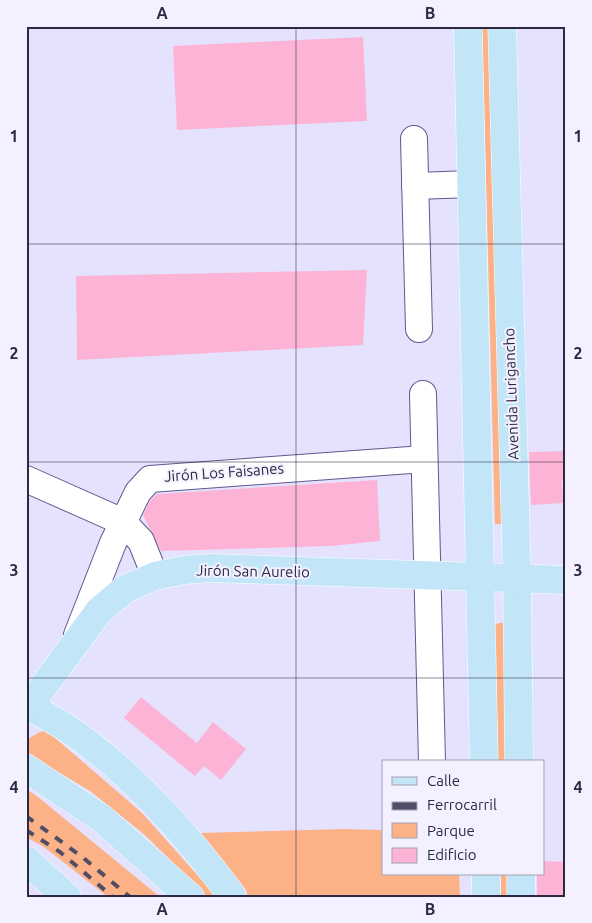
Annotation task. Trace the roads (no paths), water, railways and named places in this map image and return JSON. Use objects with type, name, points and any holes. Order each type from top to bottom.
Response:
[{"type":"main road","points":[[468,26],[484,760]]},
{"type":"main road","name":"Avenida Lurigancho","points":[[502,26],[517,579],[519,760]]},
{"type":"main road","name":"Jirón San Aurelio","points":[[28,707],[99,611],[124,589],[155,576],[184,570],[211,568],[481,579],[566,580]]},
{"type":"main road","points":[[28,707],[81,738],[148,794],[181,830],[233,897]]},
{"type":"main road","points":[[26,768],[101,818],[190,897]]},
{"type":"main road","points":[[26,860],[67,897]]},
{"type":"main road","points":[[486,876],[486,897]]},
{"type":"main road","points":[[521,876],[521,897]]},
{"type":"street","points":[[414,139],[419,330]]},
{"type":"street","points":[[415,186],[472,184]]},
{"type":"street","points":[[423,394],[432,760]]},
{"type":"street","name":"Jirón Los Faisanes","points":[[73,646],[97,580],[123,522],[138,492],[146,482],[154,477],[424,459]]},
{"type":"street","points":[[26,479],[123,522],[141,541],[155,576]]},
{"type":"railway","points":[[26,816],[81,856],[130,897]]},
{"type":"railway","points":[[26,830],[60,852],[113,897]]}]
